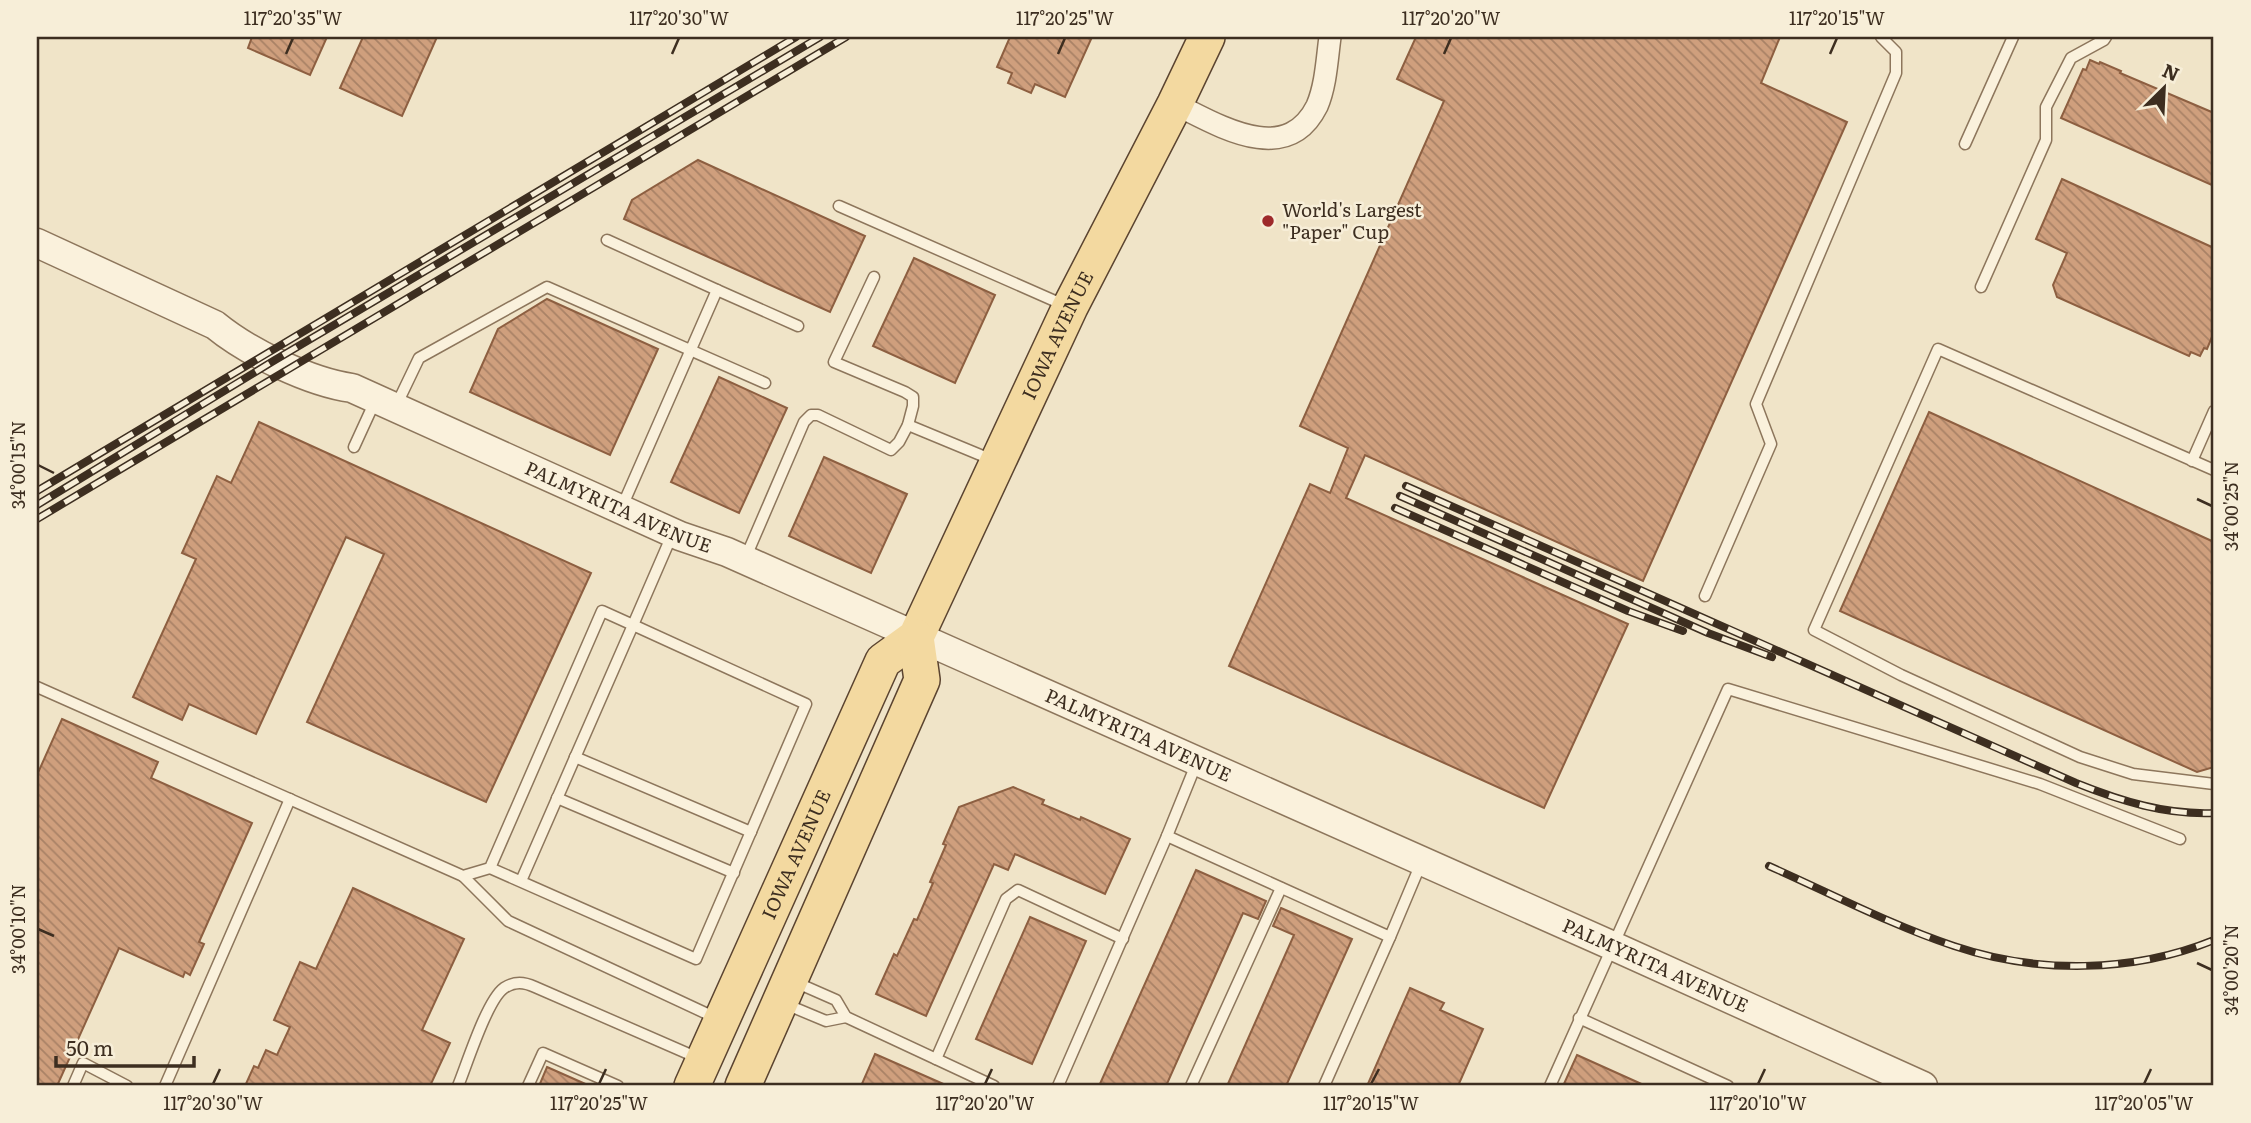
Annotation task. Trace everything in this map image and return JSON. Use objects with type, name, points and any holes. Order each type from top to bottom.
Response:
[{"type":"main road","name":"IOWA AVENUE","points":[[698,1073],[883,661],[916,637],[1070,307],[1207,37]]},
{"type":"main road","points":[[743,1086],[922,680],[916,637]]},
{"type":"street","points":[[1175,104],[1248,138],[1278,137],[1289,133],[1300,128],[1317,106],[1330,37]]},
{"type":"street","name":"PALMYRITA AVENUE","points":[[37,243],[215,325],[235,341],[263,355],[328,384],[374,398],[673,533],[744,560],[1613,946],[1910,1083]]},
{"type":"lane","points":[[1705,596],[1771,444],[1756,404],[1896,73],[1896,52],[1881,37]]},
{"type":"lane","points":[[1965,144],[2013,37]]},
{"type":"lane","points":[[1981,287],[2046,140],[2046,107],[2071,58],[2106,37]]},
{"type":"lane","points":[[839,206],[1070,307]]},
{"type":"lane","points":[[607,240],[798,326]]},
{"type":"lane","points":[[744,560],[804,422],[811,415],[818,415],[891,450],[899,442],[908,425],[913,406],[912,397],[834,362],[874,277]]},
{"type":"lane","points":[[354,447],[374,398],[419,358],[547,287],[765,383]]},
{"type":"lane","points":[[621,509],[717,290]]},
{"type":"lane","points":[[2214,470],[1938,349],[1814,630],[1901,674],[2080,757],[2133,774],[2214,784]]},
{"type":"lane","points":[[2192,461],[2214,411]]},
{"type":"lane","points":[[908,425],[998,462]]},
{"type":"lane","points":[[521,881],[673,533]]},
{"type":"lane","points":[[463,876],[490,868],[696,959],[806,704],[602,611],[490,868]]},
{"type":"lane","points":[[37,687],[463,876],[508,922],[721,1021]]},
{"type":"lane","points":[[1550,1086],[1728,689],[2040,784],[2180,839]]},
{"type":"lane","points":[[575,757],[751,832]]},
{"type":"lane","points":[[1058,1086],[1197,762]]},
{"type":"lane","points":[[557,798],[734,873]]},
{"type":"lane","points":[[165,1086],[290,799]]},
{"type":"lane","points":[[1167,836],[1390,937]]},
{"type":"lane","points":[[1324,1086],[1422,861]]},
{"type":"lane","points":[[1191,1086],[1281,888]]},
{"type":"lane","points":[[936,1059],[1006,899],[1018,890],[1123,939]]},
{"type":"lane","points":[[458,1086],[489,1009],[500,991],[524,982],[698,1073]]},
{"type":"lane","points":[[785,991],[826,1021],[846,1017]]},
{"type":"lane","points":[[785,991],[836,1000],[846,1017],[994,1086]]},
{"type":"lane","points":[[1579,1018],[1728,1086]]},
{"type":"lane","points":[[528,1086],[543,1053],[618,1086]]},
{"type":"lane","points":[[72,1086],[83,1063],[127,1086]]},
{"type":"building","points":[[252,37],[327,37],[310,75],[248,48]]},
{"type":"building","points":[[363,37],[437,37],[402,116],[340,88]]},
{"type":"building","points":[[1010,37],[1092,37],[1065,97],[1035,84],[1031,93],[1008,83],[1012,73],[997,67]]},
{"type":"building","points":[[1416,37],[1780,37],[1761,83],[1847,122],[1643,581],[1365,455],[1346,498],[1628,624],[1544,808],[1229,666],[1310,484],[1330,493],[1348,448],[1300,426],[1444,101],[1397,79]]},
{"type":"building","points":[[2090,60],[2214,113],[2214,186],[2061,118],[2083,69],[2086,70]]},
{"type":"building","points":[[698,160],[865,236],[830,312],[624,219],[632,200]]},
{"type":"building","points":[[2062,179],[2214,248],[2214,332],[2207,349],[2204,348],[2200,356],[2191,352],[2189,356],[2057,297],[2053,285],[2067,253],[2036,239]]},
{"type":"building","points":[[914,258],[995,295],[955,383],[873,346]]},
{"type":"building","points":[[547,299],[658,349],[610,455],[470,392],[498,329]]},
{"type":"building","points":[[719,377],[787,408],[739,513],[671,482]]},
{"type":"building","points":[[1929,412],[2214,542],[2214,767],[2197,772],[1840,611]]},
{"type":"building","points":[[259,422],[591,573],[486,802],[307,722],[384,554],[346,537],[256,734],[189,704],[182,720],[133,697],[196,559],[182,553],[217,476],[231,483]]},
{"type":"building","points":[[824,457],[907,494],[871,573],[789,536]]},
{"type":"building","points":[[62,719],[158,762],[151,778],[252,823],[199,942],[204,944],[190,975],[185,972],[183,977],[119,948],[57,1086],[37,1086],[37,775]]},
{"type":"building","points":[[1013,787],[1044,800],[1042,804],[1080,820],[1081,817],[1130,839],[1105,894],[1015,854],[1008,870],[994,864],[926,1016],[876,994],[894,954],[897,956],[914,919],[917,920],[946,845],[943,844],[959,807]]},
{"type":"building","points":[[1196,870],[1266,901],[1258,919],[1243,913],[1166,1086],[1099,1086]]},
{"type":"building","points":[[353,888],[464,939],[422,1030],[450,1043],[430,1086],[245,1086],[254,1066],[258,1068],[266,1050],[277,1055],[290,1027],[274,1020],[300,962],[316,969]]},
{"type":"building","points":[[1281,908],[1352,939],[1286,1086],[1227,1086],[1294,935],[1273,926]]},
{"type":"building","points":[[1030,917],[1086,941],[1032,1064],[976,1039]]},
{"type":"building","points":[[1410,988],[1444,1003],[1440,1010],[1483,1029],[1458,1086],[1367,1086]]},
{"type":"building","points":[[875,1054],[948,1086],[861,1086]]},
{"type":"building","points":[[1577,1055],[1646,1086],[1563,1086]]},
{"type":"building","points":[[547,1067],[590,1086],[539,1086]]},
{"type":"railway","points":[[37,491],[796,37]]},
{"type":"railway","points":[[37,505],[275,360],[820,37]]},
{"type":"railway","points":[[37,519],[846,37]]},
{"type":"railway","points":[[1406,486],[2076,783],[2110,796],[2161,809],[2214,813]]},
{"type":"railway","points":[[1400,496],[1708,633],[1772,657]]},
{"type":"railway","points":[[1395,508],[1628,611],[1683,631]]},
{"type":"railway","points":[[1769,866],[1930,938],[2018,962],[2085,966],[2118,964],[2151,959],[2214,940]]},
{"type":"place","name":"World's Largest \"Paper\" Cup","points":[[1268,221]]}]
